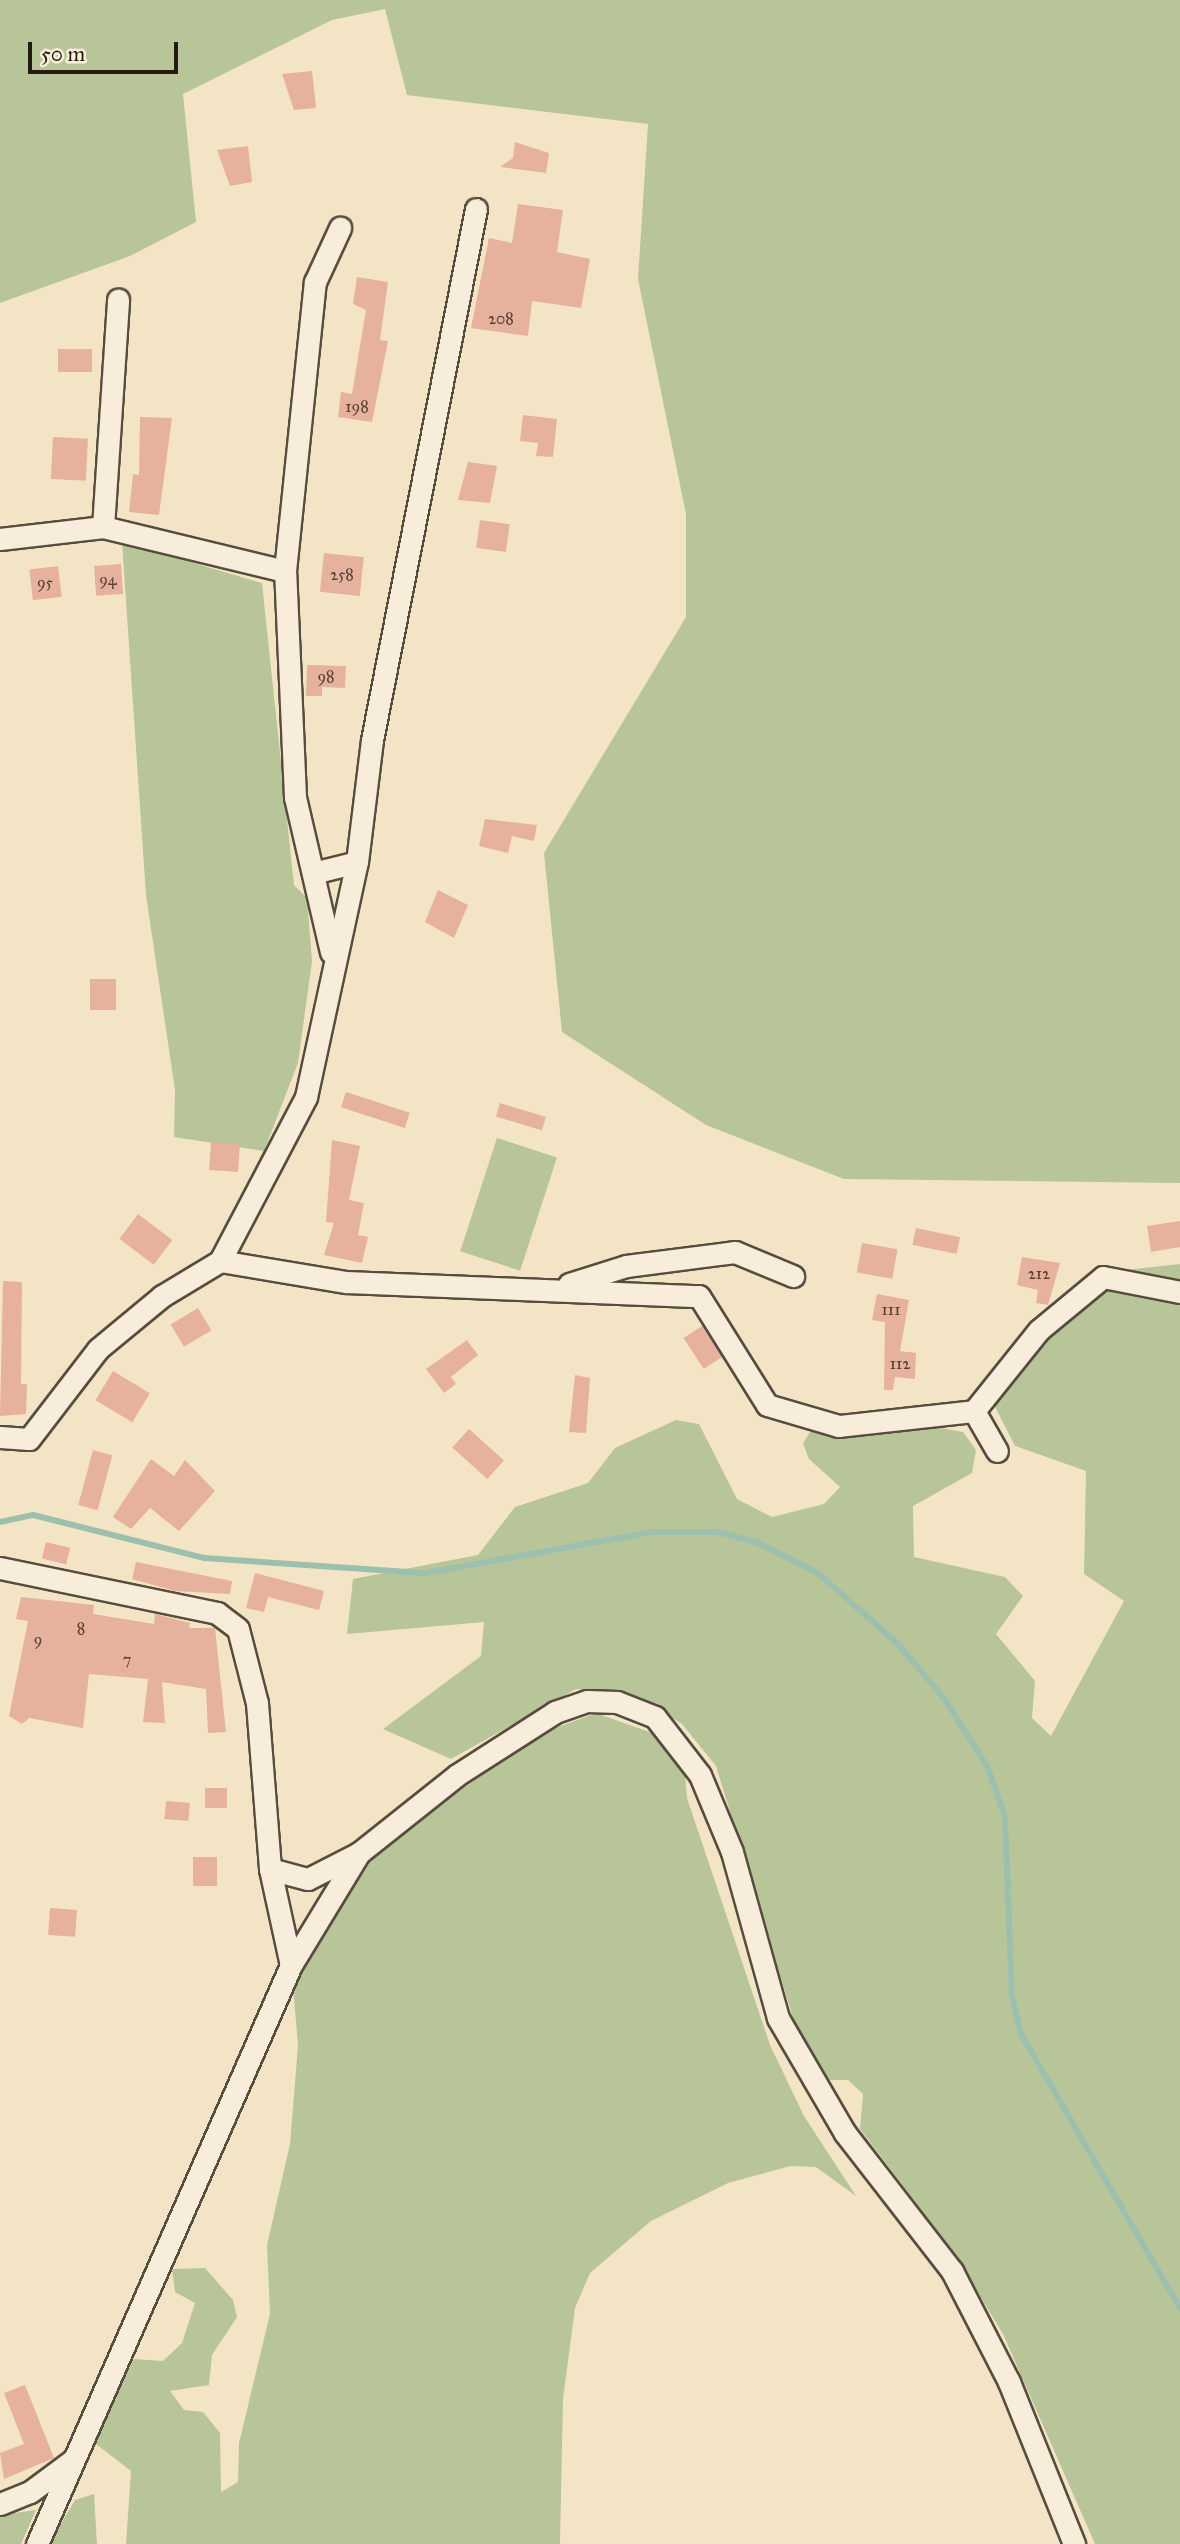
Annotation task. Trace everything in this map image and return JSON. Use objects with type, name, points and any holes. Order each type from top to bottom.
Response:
[{"type":"street","points":[[0,1437],[29,1439],[98,1349],[162,1296],[220,1261],[306,1097],[333,958],[357,862],[375,726],[476,209]]},
{"type":"street","points":[[333,958],[295,797],[285,571],[314,282],[340,228]]},
{"type":"street","points":[[103,527],[118,299]]},
{"type":"street","points":[[0,539],[103,527],[285,571]]},
{"type":"street","points":[[313,873],[357,862]]},
{"type":"street","points":[[557,1288],[626,1266],[735,1252],[793,1276]]},
{"type":"street","points":[[220,1261],[346,1282],[557,1288],[699,1296],[767,1405],[839,1426],[974,1411],[1039,1330],[1102,1277],[1180,1292]]},
{"type":"street","points":[[974,1411],[997,1451]]},
{"type":"street","points":[[0,1568],[191,1607],[238,1629],[257,1703],[270,1869],[291,1965]]},
{"type":"street","points":[[270,1869],[308,1878],[359,1853],[457,1775],[555,1712],[587,1701],[617,1702],[655,1717],[677,1738],[700,1775],[732,1852],[778,2018],[845,2133],[952,2271],[1009,2382],[1074,2544]]},
{"type":"street","points":[[37,2544],[291,1965],[359,1853]]},
{"type":"street","points":[[0,2504],[30,2492],[73,2460]]},
{"type":"green space","points":[[0,0],[1180,0],[1180,1183],[844,1179],[706,1125],[562,1032],[544,853],[686,617],[686,514],[638,279],[648,124],[407,95],[385,9],[332,20],[183,94],[196,222],[130,256],[0,303]]},
{"type":"green space","points":[[122,542],[262,583],[294,885],[307,898],[312,961],[298,1063],[264,1151],[174,1137],[175,1090],[146,895]]},
{"type":"green space","points":[[497,1138],[557,1157],[520,1271],[460,1251]]},
{"type":"green space","points":[[1180,1264],[1180,2544],[1095,2544],[1003,2334],[953,2251],[860,2129],[863,2094],[848,2080],[828,2080],[797,2031],[716,1766],[682,1724],[640,1697],[576,1689],[451,1759],[383,1729],[481,1656],[484,1622],[347,1634],[353,1579],[478,1555],[515,1507],[588,1483],[615,1448],[676,1420],[699,1424],[737,1499],[772,1517],[824,1504],[840,1487],[809,1459],[803,1443],[810,1432],[925,1425],[963,1432],[976,1450],[972,1473],[913,1506],[914,1557],[1005,1577],[1023,1596],[996,1634],[1035,1681],[1032,1718],[1051,1736],[1124,1601],[1084,1574],[1086,1471],[1015,1446],[990,1397],[1080,1297],[1116,1271]]},
{"type":"green space","points":[[596,1713],[655,1734],[684,1760],[687,1798],[770,2045],[804,2116],[856,2196],[816,2167],[790,2166],[728,2183],[651,2221],[590,2273],[575,2308],[563,2399],[560,2544],[126,2544],[131,2471],[92,2441],[134,2359],[163,2361],[182,2343],[195,2303],[175,2292],[172,2269],[205,2268],[233,2300],[237,2317],[212,2355],[209,2385],[170,2391],[184,2410],[203,2412],[220,2433],[221,2492],[238,2482],[239,2443],[270,2314],[267,2245],[290,2144],[298,2046],[293,1986],[340,1890],[365,1861],[534,1736]]},
{"type":"green space","points":[[94,2494],[97,2544],[49,2544],[75,2500]]},
{"type":"green space","points":[[36,2510],[21,2544],[0,2544],[0,2515]]},
{"type":"building","points":[[312,71],[316,108],[294,110],[282,74]]},
{"type":"building","points":[[515,142],[549,153],[546,173],[500,167],[513,158]]},
{"type":"building","points":[[248,146],[252,182],[230,186],[217,150]]},
{"type":"building","points":[[518,204],[563,210],[557,252],[590,259],[581,308],[532,301],[528,336],[471,328],[489,238],[512,243]]},
{"type":"building","points":[[357,277],[388,282],[380,340],[388,341],[372,422],[338,417],[341,392],[352,394],[366,310],[353,304]]},
{"type":"building","points":[[58,349],[92,349],[92,372],[58,372]]},
{"type":"building","points":[[523,415],[557,419],[553,457],[536,456],[538,443],[520,441]]},
{"type":"building","points":[[140,417],[172,418],[159,515],[129,512],[133,474],[139,475]]},
{"type":"building","points":[[53,437],[88,439],[86,481],[51,479]]},
{"type":"building","points":[[468,462],[497,466],[490,503],[458,500]]},
{"type":"building","points":[[480,520],[510,524],[506,552],[476,548]]},
{"type":"building","points":[[324,553],[364,557],[360,596],[320,592]]},
{"type":"building","points":[[121,564],[123,594],[96,596],[94,566]]},
{"type":"building","points":[[58,566],[62,597],[33,600],[29,570]]},
{"type":"building","points":[[307,665],[346,666],[345,688],[322,687],[322,696],[306,696]]},
{"type":"building","points":[[485,819],[537,825],[534,841],[512,836],[508,853],[479,846]]},
{"type":"building","points":[[438,890],[468,905],[454,938],[425,922]]},
{"type":"building","points":[[90,979],[116,979],[116,1010],[90,1010]]},
{"type":"building","points":[[346,1092],[410,1113],[405,1128],[341,1107]]},
{"type":"building","points":[[500,1103],[546,1117],[542,1130],[496,1116]]},
{"type":"building","points":[[332,1140],[360,1146],[349,1200],[364,1203],[358,1235],[368,1237],[362,1263],[324,1255],[334,1223],[326,1222]]},
{"type":"building","points":[[211,1142],[240,1144],[238,1172],[209,1170]]},
{"type":"building","points":[[138,1214],[172,1240],[154,1265],[119,1239]]},
{"type":"building","points":[[1180,1221],[1180,1247],[1151,1252],[1147,1226]]},
{"type":"building","points":[[916,1228],[960,1237],[956,1254],[912,1245]]},
{"type":"building","points":[[862,1243],[897,1249],[892,1279],[857,1273]]},
{"type":"building","points":[[1022,1257],[1060,1263],[1048,1305],[1036,1303],[1038,1290],[1017,1285]]},
{"type":"building","points":[[3,1281],[22,1282],[21,1384],[27,1384],[26,1414],[0,1416]]},
{"type":"building","points":[[877,1294],[909,1300],[900,1351],[916,1353],[915,1379],[895,1377],[893,1390],[884,1390],[885,1322],[872,1320]]},
{"type":"building","points":[[198,1308],[211,1330],[184,1347],[171,1324]]},
{"type":"building","points":[[702,1326],[722,1357],[704,1369],[684,1338]]},
{"type":"building","points":[[467,1340],[478,1355],[451,1377],[456,1384],[444,1393],[426,1369]]},
{"type":"building","points":[[113,1371],[150,1393],[132,1422],[95,1400]]},
{"type":"building","points":[[575,1375],[590,1378],[586,1433],[569,1432]]},
{"type":"building","points":[[469,1429],[504,1460],[487,1479],[452,1448]]},
{"type":"building","points":[[93,1450],[112,1455],[98,1510],[78,1505]]},
{"type":"building","points":[[151,1459],[174,1476],[185,1460],[215,1491],[179,1531],[150,1508],[131,1529],[113,1517]]},
{"type":"building","points":[[46,1542],[70,1548],[66,1565],[42,1558]]},
{"type":"building","points":[[136,1562],[232,1581],[230,1594],[175,1591],[132,1579]]},
{"type":"building","points":[[255,1573],[324,1591],[319,1610],[268,1597],[264,1612],[246,1608]]},
{"type":"building","points":[[21,1597],[94,1605],[93,1614],[154,1624],[155,1614],[190,1623],[189,1628],[215,1628],[226,1732],[208,1733],[206,1689],[162,1682],[165,1723],[143,1722],[148,1679],[89,1674],[83,1728],[29,1718],[22,1724],[9,1716],[28,1621],[16,1619]]},
{"type":"building","points":[[205,1788],[227,1788],[227,1808],[205,1808]]},
{"type":"building","points":[[166,1801],[190,1803],[188,1821],[164,1819]]},
{"type":"building","points":[[193,1857],[217,1857],[217,1886],[193,1886]]},
{"type":"building","points":[[50,1908],[77,1910],[75,1937],[48,1935]]},
{"type":"building","points":[[25,2385],[54,2458],[4,2479],[0,2453],[24,2444],[4,2393]]},
{"type":"waterway","points":[[0,1522],[33,1515],[204,1558],[426,1573],[652,1532],[718,1532],[758,1543],[818,1573],[899,1645],[946,1701],[988,1768],[1005,1817],[1012,1996],[1021,2034],[1180,2308]]}]
